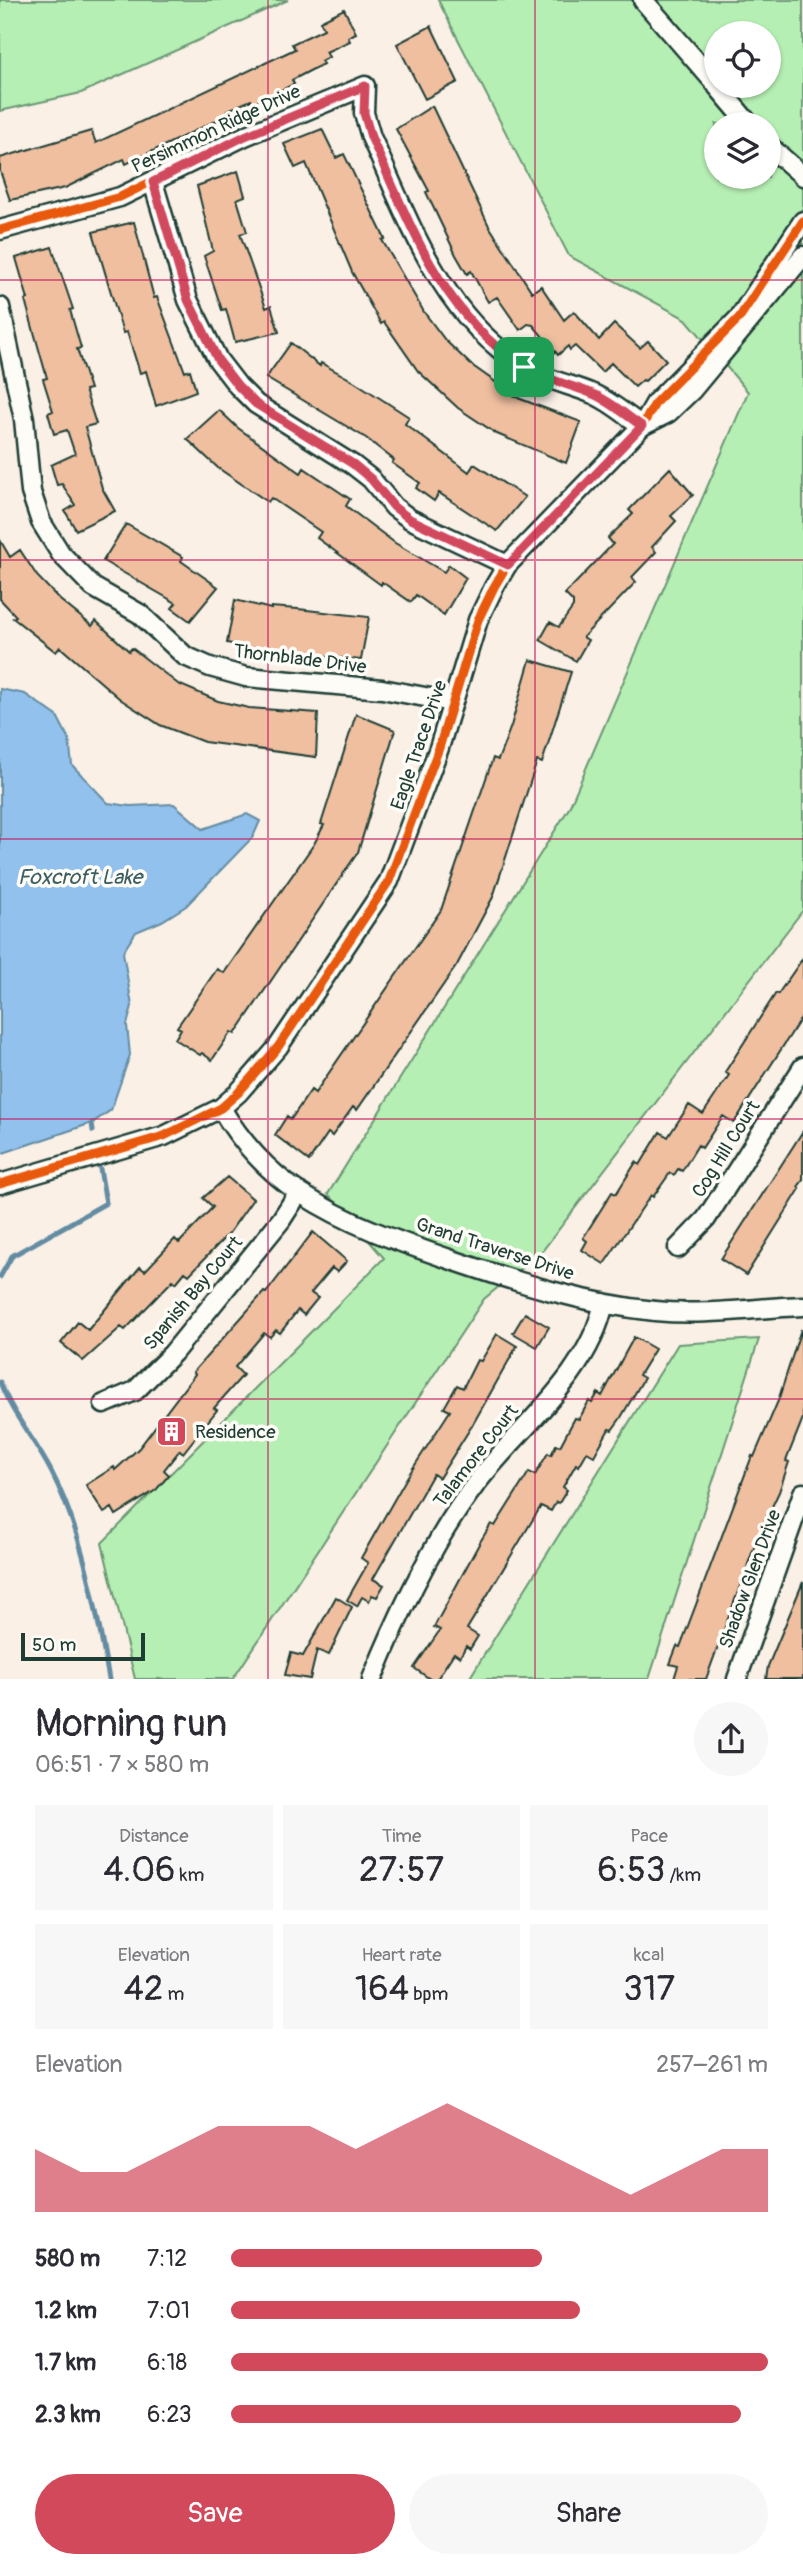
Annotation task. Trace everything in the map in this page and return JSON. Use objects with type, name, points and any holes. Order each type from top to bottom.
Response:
[{"type":"street","points":[[643,0],[704,70]]},
{"type":"street","name":"Persimmon Ridge Drive","points":[[0,230],[92,206],[153,182],[245,136],[365,86],[364,113],[371,137],[435,275],[453,302],[478,330],[524,367],[595,395],[642,426]]},
{"type":"street","points":[[728,98],[739,112]]},
{"type":"street","points":[[781,157],[803,176]]},
{"type":"street","points":[[153,182],[188,300],[218,360],[238,386],[256,404],[353,464],[371,479],[394,507],[410,519],[508,565]]},
{"type":"street","name":"Eagle Trace Drive","points":[[0,1184],[164,1136],[221,1108],[238,1093],[278,1047],[389,881],[439,748],[478,620],[508,565],[642,426],[656,402],[738,318],[803,221]]},
{"type":"street","name":"Eagle Trace Drive","points":[[642,426],[668,413],[692,390],[803,256]]},
{"type":"street","name":"Thornblade Drive","points":[[0,307],[24,419],[31,492],[41,522],[61,554],[93,587],[140,614],[185,656],[210,667],[246,677],[382,689],[452,702]]},
{"type":"street","name":"Cog Hill Court","points":[[678,1248],[706,1219],[803,1067]]},
{"type":"street","name":"Grand Traverse Drive","points":[[221,1108],[265,1165],[299,1192],[352,1222],[519,1283],[604,1303],[698,1313],[803,1306]]},
{"type":"street","name":"Spanish Bay Court","points":[[104,1404],[135,1391],[173,1353],[281,1220],[299,1192]]},
{"type":"street","name":"Talamore Court","points":[[372,1679],[392,1631],[447,1529],[473,1488],[508,1444],[580,1363],[599,1326],[604,1303]]},
{"type":"street","name":"Shadow Glen Drive","points":[[737,1679],[803,1493]]},
{"type":"green space","points":[[0,0],[288,0],[81,93],[0,111]]},
{"type":"green space","points":[[438,0],[803,0],[803,910],[543,1250],[484,1299],[233,1679],[135,1679],[102,1543],[384,1258],[328,1194],[569,808],[748,392],[686,319],[569,256]]},
{"type":"green space","points":[[759,1339],[649,1679],[469,1679],[678,1344]]},
{"type":"water","name":"Foxcroft Lake","points":[[0,689],[25,694],[57,716],[69,739],[72,765],[108,803],[130,806],[174,804],[203,829],[247,814],[260,821],[253,837],[186,906],[162,921],[136,932],[123,952],[132,1006],[127,1025],[130,1055],[111,1110],[92,1123],[0,1154]]},
{"type":"building","points":[[344,9],[356,33],[348,37],[350,41],[326,52],[329,57],[321,61],[323,64],[292,80],[294,84],[253,104],[251,100],[228,110],[230,114],[126,164],[124,159],[65,188],[10,200],[0,171],[0,158],[91,131],[96,143],[295,49],[292,44],[324,29],[320,21]]},
{"type":"building","points":[[431,26],[458,82],[425,99],[397,44]]},
{"type":"building","points":[[432,106],[489,226],[532,292],[541,286],[564,320],[574,311],[599,340],[614,324],[640,348],[648,341],[666,360],[645,381],[635,387],[611,363],[602,372],[575,346],[570,350],[568,346],[558,355],[533,325],[528,324],[520,330],[497,297],[488,302],[471,271],[467,274],[456,255],[426,192],[429,191],[396,129]]},
{"type":"building","points":[[322,129],[336,158],[344,154],[385,239],[382,240],[424,312],[445,340],[470,364],[518,398],[581,422],[566,463],[497,434],[458,408],[418,371],[384,322],[381,324],[352,272],[306,163],[295,168],[284,144]]},
{"type":"building","points":[[238,171],[245,196],[237,199],[247,232],[240,234],[266,308],[271,306],[279,332],[235,342],[226,309],[222,310],[204,256],[213,251],[197,186]]},
{"type":"building","points":[[134,222],[154,298],[157,297],[185,372],[190,370],[196,391],[156,406],[146,371],[140,373],[127,332],[123,333],[93,232]]},
{"type":"building","points":[[52,247],[73,309],[70,310],[81,348],[77,349],[90,389],[85,390],[96,424],[85,427],[102,488],[115,511],[76,530],[65,511],[75,505],[62,484],[57,485],[51,465],[75,454],[67,430],[54,434],[48,413],[53,411],[43,379],[47,378],[16,258]]},
{"type":"building","points":[[291,343],[320,366],[321,363],[355,382],[409,417],[405,424],[469,472],[474,464],[525,497],[497,531],[439,493],[434,501],[416,488],[420,483],[392,463],[394,460],[366,438],[266,378]]},
{"type":"building","points":[[219,410],[238,428],[301,473],[304,468],[350,499],[346,506],[395,543],[444,572],[449,565],[466,578],[444,615],[416,595],[411,602],[382,582],[381,585],[317,538],[321,532],[271,498],[268,502],[218,468],[187,439]]},
{"type":"building","points":[[670,468],[693,495],[671,516],[676,521],[652,547],[656,552],[632,577],[636,582],[583,637],[588,640],[576,661],[540,640],[550,622],[559,627],[573,607],[573,602],[565,594],[613,544],[608,538],[633,514],[629,510]]},
{"type":"building","points":[[126,524],[183,557],[181,561],[218,587],[190,621],[172,608],[176,603],[103,561]]},
{"type":"building","points":[[0,540],[10,557],[20,550],[37,576],[60,600],[92,626],[96,621],[129,651],[132,648],[178,684],[218,701],[249,708],[318,713],[316,757],[204,742],[160,725],[120,699],[60,647],[56,652],[13,618],[16,616],[0,599]]},
{"type":"building","points":[[235,600],[271,609],[298,609],[369,617],[361,660],[254,649],[227,643]]},
{"type":"building","points":[[530,660],[571,672],[542,763],[537,761],[493,897],[457,965],[357,1110],[353,1107],[332,1136],[328,1133],[309,1161],[275,1135],[287,1116],[291,1119],[311,1090],[315,1093],[441,910],[493,758],[498,760],[511,726]]},
{"type":"building","points":[[356,714],[395,730],[358,852],[235,1034],[231,1032],[212,1060],[202,1053],[200,1055],[175,1039],[181,1029],[177,1027],[217,969],[224,973],[314,844],[324,825],[321,824]]},
{"type":"building","points":[[803,958],[803,1015],[734,1123],[723,1116],[702,1148],[698,1145],[682,1171],[678,1169],[674,1175],[670,1173],[653,1197],[651,1195],[604,1264],[582,1250],[587,1241],[583,1238],[612,1192],[616,1194],[636,1162],[640,1165],[660,1132],[668,1137],[689,1105],[703,1114],[729,1075],[725,1072],[776,993],[778,994]]},
{"type":"building","points":[[803,1131],[803,1180],[798,1187],[800,1189],[746,1275],[721,1259]]},
{"type":"building","points":[[227,1177],[253,1199],[229,1233],[189,1275],[185,1272],[176,1283],[173,1280],[125,1330],[121,1327],[83,1361],[61,1343],[78,1322],[88,1330],[140,1267],[145,1271],[175,1239],[179,1243],[213,1207],[203,1198]]},
{"type":"building","points":[[313,1232],[347,1261],[337,1272],[332,1268],[311,1293],[318,1298],[304,1315],[298,1310],[280,1333],[276,1330],[270,1337],[264,1333],[235,1367],[243,1375],[214,1408],[217,1410],[183,1453],[180,1450],[164,1470],[169,1475],[156,1490],[116,1515],[112,1508],[104,1513],[86,1485],[114,1467],[115,1470],[139,1448],[195,1374],[193,1372],[264,1292],[266,1293]]},
{"type":"building","points":[[525,1313],[549,1327],[537,1347],[513,1333]]},
{"type":"building","points":[[801,1329],[803,1418],[786,1461],[789,1462],[779,1492],[759,1534],[706,1679],[674,1679],[678,1666],[670,1664],[677,1646],[680,1647],[752,1456],[754,1457],[778,1401]]},
{"type":"building","points":[[497,1334],[517,1346],[439,1478],[433,1474],[373,1579],[384,1585],[377,1597],[372,1595],[369,1601],[362,1597],[357,1606],[347,1600],[368,1563],[361,1558],[406,1479],[450,1411],[444,1408],[457,1385],[463,1388],[477,1360],[481,1361]]},
{"type":"building","points":[[634,1337],[655,1349],[639,1375],[644,1378],[620,1419],[612,1430],[609,1429],[594,1456],[587,1452],[579,1466],[576,1464],[563,1487],[567,1490],[559,1503],[556,1502],[551,1511],[541,1506],[467,1629],[478,1636],[470,1649],[466,1646],[460,1657],[454,1653],[437,1679],[430,1679],[414,1668],[440,1630],[434,1627],[480,1542],[491,1524],[495,1526],[529,1472],[535,1475],[548,1453],[551,1455],[556,1445],[560,1446],[575,1418],[579,1419],[589,1401],[592,1403],[598,1393],[602,1396]]},
{"type":"building","points":[[803,1582],[803,1679],[766,1679],[768,1666]]},
{"type":"building","points":[[336,1597],[352,1607],[329,1655],[317,1650],[310,1679],[285,1675],[291,1653],[303,1656]]},
{"type":"waterway","points":[[92,1123],[93,1131]]},
{"type":"waterway","points":[[0,1277],[12,1256],[106,1203],[100,1169]]},
{"type":"waterway","points":[[0,1382],[51,1471],[72,1521],[87,1573],[109,1679]]},
{"type":"cycle path","points":[[0,230],[120,197],[245,136],[365,86],[364,113],[371,137],[399,201],[430,264],[470,321],[494,345],[523,366],[599,397],[642,426]]},
{"type":"cycle path","points":[[0,1184],[164,1136],[221,1108],[238,1093],[278,1047],[389,881],[439,748],[478,620],[507,565],[642,426],[656,402],[739,318],[803,221]]},
{"type":"place","name":"Residence","points":[[172,1432]]},
{"type":"route","points":[[365,86],[364,113],[371,137],[435,275],[453,302],[478,330],[524,367],[595,395],[642,426],[508,565],[410,519],[394,507],[371,479],[353,464],[256,404],[238,386],[218,360],[188,300],[173,253],[165,215],[153,182],[245,136],[365,86]]}]
